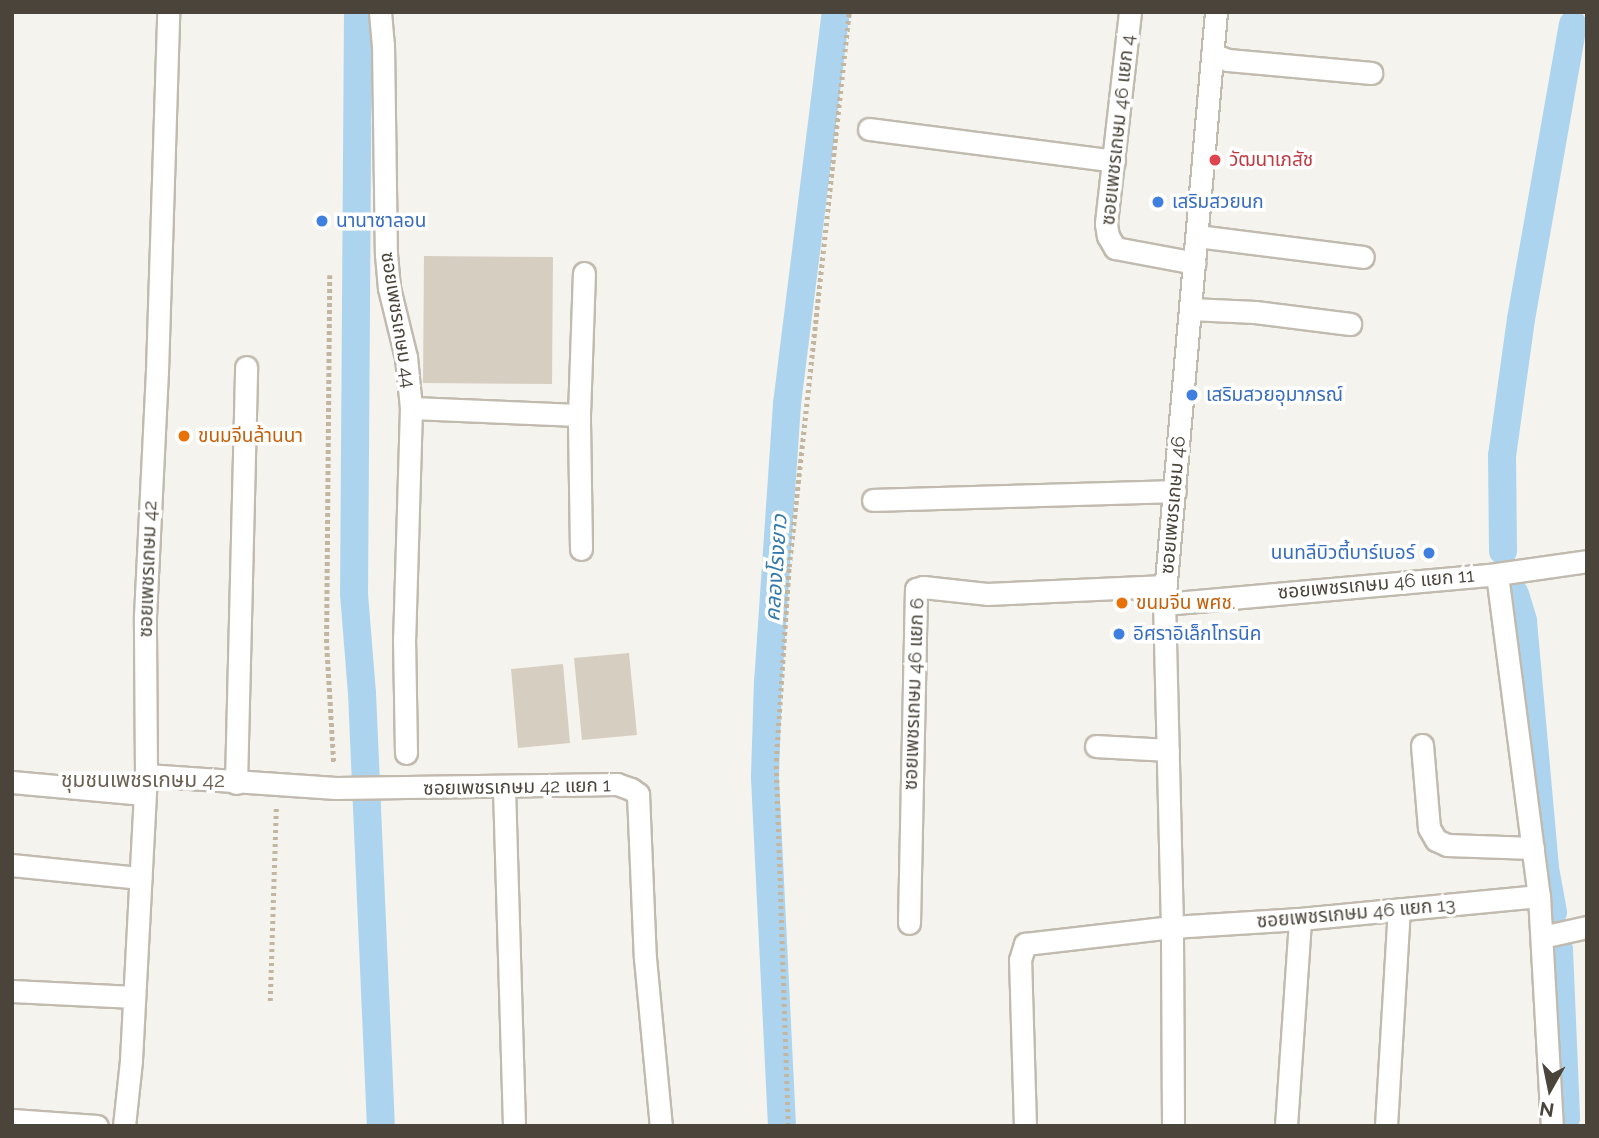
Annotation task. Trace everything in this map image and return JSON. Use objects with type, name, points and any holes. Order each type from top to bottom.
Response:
[{"type":"street","name":"ซอยเพชรเกษม 42","points":[[124,1126],[134,997],[144,785],[145,616],[157,372],[167,12]]},
{"type":"street","name":"ซอยเพชรเกษม 44","points":[[380,12],[383,44],[386,254],[389,288],[407,357],[411,408],[404,638],[407,753]]},
{"type":"street","name":"ซอยเพชรเกษม 46 แยก 4","points":[[1130,12],[1106,224],[1108,236],[1115,248],[1195,264]]},
{"type":"street","name":"ซอยเพชรเกษม 46","points":[[1173,1126],[1165,595],[1216,12]]},
{"type":"street","points":[[1212,54],[1228,60],[1371,73]]},
{"type":"street","points":[[869,129],[1114,160]]},
{"type":"street","points":[[1197,236],[1363,257]]},
{"type":"street","points":[[581,549],[579,415],[584,273]]},
{"type":"street","points":[[1190,309],[1255,312],[1350,324]]},
{"type":"street","points":[[236,783],[246,367]]},
{"type":"street","points":[[411,408],[579,415]]},
{"type":"street","points":[[873,500],[1175,491]]},
{"type":"street","name":"ซอยเพชรเกษม 46 แยก 11","points":[[1165,595],[1497,574],[1587,561]]},
{"type":"street","points":[[1497,574],[1539,896],[1552,1126]]},
{"type":"street","name":"ซอยเพชรเกษม 46 แยก 6","points":[[908,923],[916,589],[987,594],[1165,595]]},
{"type":"street","points":[[1096,746],[1168,750]]},
{"type":"street","points":[[1422,746],[1429,828],[1436,840],[1447,845],[1533,848]]},
{"type":"street","name":"ซอยเพชรเกษม 42 แยก 1","points":[[12,782],[144,785],[236,783],[344,788],[504,788],[617,784],[638,794],[645,958],[662,1126]]},
{"type":"street","points":[[504,788],[514,1126]]},
{"type":"street","points":[[12,865],[140,878]]},
{"type":"street","name":"ซอยเพชรเกษม 46 แยก 13","points":[[1025,1126],[1020,960],[1025,944],[1172,927],[1300,919],[1539,896]]},
{"type":"street","points":[[1386,1126],[1399,909]]},
{"type":"street","points":[[1286,1126],[1300,919]]},
{"type":"street","points":[[1542,937],[1587,927]]},
{"type":"street","points":[[12,991],[134,997]]},
{"type":"street","points":[[12,1120],[97,1126]]},
{"type":"path","points":[[788,1126],[776,761],[789,567],[811,352],[837,146],[849,12]]},
{"type":"path","points":[[330,275],[327,646],[344,788]]},
{"type":"path","points":[[270,1001],[277,786]]},
{"type":"building","points":[[424,256],[553,257],[552,384],[423,383]]},
{"type":"building","points":[[629,653],[637,735],[582,740],[574,658]]},
{"type":"building","points":[[563,664],[570,743],[518,748],[511,669]]},
{"type":"waterway","points":[[358,12],[354,594],[362,693],[381,1126]]},
{"type":"waterway","name":"คลองโรงยาว","points":[[782,1126],[765,776],[768,683],[787,404],[836,12]]},
{"type":"waterway","points":[[1503,551],[1502,456],[1521,319],[1573,25]]},
{"type":"waterway","points":[[1515,594],[1523,621],[1545,868],[1553,912]]},
{"type":"waterway","points":[[1559,949],[1566,1118]]},
{"type":"place","name":"วัฒนาเภสัช","points":[[1215,160]]},
{"type":"place","name":"เสริมสวยนก","points":[[1158,202]]},
{"type":"place","name":"นานาซาลอน","points":[[322,221]]},
{"type":"place","name":"เสริมสวยอุมาภรณ์","points":[[1192,395]]},
{"type":"place","name":"ขนมจีนล้านนา","points":[[184,436]]},
{"type":"place","name":"นนทลีบิวตี้บาร์เบอร์","points":[[1429,553]]},
{"type":"place","name":"ขนมจีน พศช.","points":[[1122,603]]},
{"type":"place","name":"อิศราอิเล็กโทรนิค","points":[[1119,634]]},
{"type":"district","name":"ชุมชนเพชรเกษม 42","points":[[143,780]]}]
